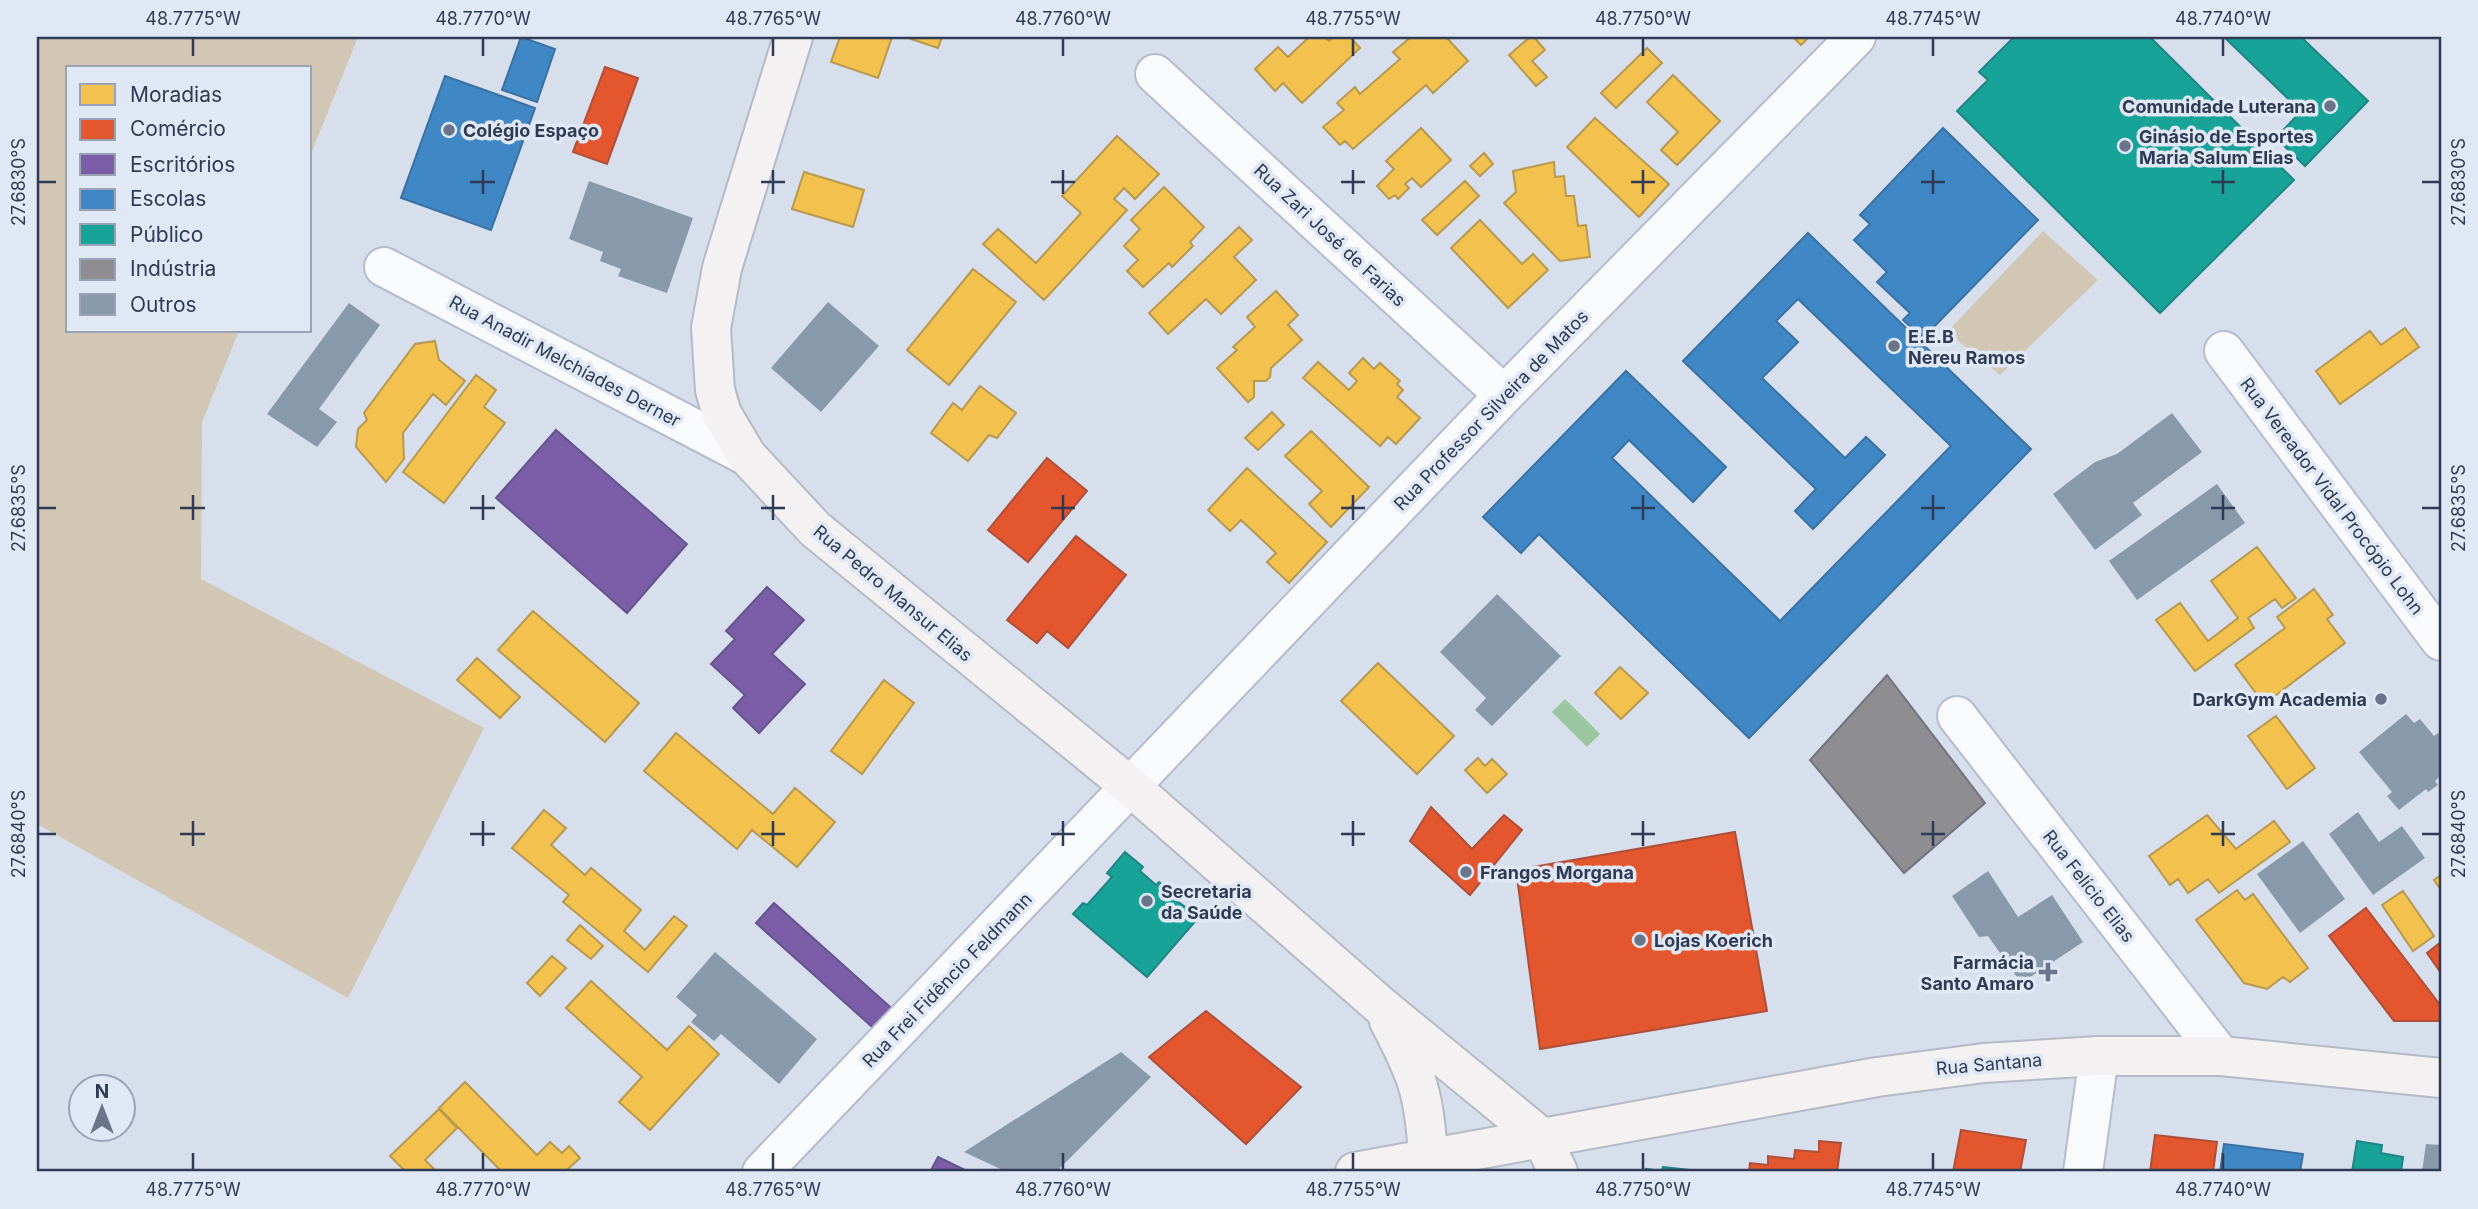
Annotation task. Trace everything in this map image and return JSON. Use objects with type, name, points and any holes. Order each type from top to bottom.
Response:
[{"type":"main road","name":"Rua Pedro Mansur Elias","points":[[793,37],[722,268],[711,328],[715,390],[722,415],[747,456],[814,528],[1131,787],[1382,1007],[1542,1138],[1558,1172]]},
{"type":"main road","name":"Rua Pedro Mansur Elias","points":[[1382,1007],[1417,1075],[1426,1116],[1428,1159]]},
{"type":"main road","name":"Rua Santana","points":[[1355,1172],[1877,1077],[1984,1063],[2099,1056],[2221,1056],[2441,1078]]},
{"type":"street","name":"Rua Professor Silveira de Matos","points":[[1131,787],[1504,395],[1856,37]]},
{"type":"street","name":"Rua Zari José de Farias","points":[[1155,74],[1504,395]]},
{"type":"street","name":"Rua Anadir Melchíades Derner","points":[[384,267],[747,456]]},
{"type":"street","name":"Rua Vereador Vidal Procópio Lohn","points":[[2224,351],[2441,641]]},
{"type":"street","name":"Rua Felício Elias","points":[[1957,716],[2221,1056]]},
{"type":"street","name":"Rua Frei Fidêncio Feldmann","points":[[762,1172],[1131,787]]},
{"type":"street","points":[[2083,1172],[2099,1056]]},
{"type":"shaded area","points":[[37,37],[358,37],[312,151],[312,66],[66,66],[66,332],[239,332],[202,422],[201,579],[484,728],[348,998],[37,824]]},
{"type":"shaded area","points":[[2043,231],[2098,280],[2000,375],[1947,332]]},
{"type":"shaded area","points":[[1565,699],[1600,734],[1587,747],[1552,712]]},
{"type":"building: Moradias","points":[[840,37],[892,37],[878,78],[831,62]]},
{"type":"building: Moradias","points":[[905,37],[942,37],[938,48]]},
{"type":"building: Moradias","points":[[1309,37],[1325,37],[1329,41],[1334,37],[1350,37],[1360,48],[1302,103],[1283,83],[1275,91],[1255,69],[1278,47],[1288,57]]},
{"type":"building: Moradias","points":[[1411,37],[1446,37],[1468,61],[1433,93],[1426,85],[1353,149],[1345,141],[1340,145],[1323,127],[1344,110],[1337,103],[1355,87],[1360,94],[1400,59],[1393,52]]},
{"type":"building: Moradias","points":[[1530,37],[1534,37],[1545,50],[1532,61],[1547,77],[1536,86],[1509,55]]},
{"type":"building: Moradias","points":[[1793,37],[1809,37],[1801,45]]},
{"type":"building: Moradias","points":[[1647,48],[1662,63],[1616,108],[1601,93]]},
{"type":"building: Moradias","points":[[1673,75],[1720,121],[1677,165],[1661,150],[1678,132],[1647,102]]},
{"type":"building: Moradias","points":[[1595,118],[1669,184],[1639,217],[1567,147]]},
{"type":"building: Moradias","points":[[1421,128],[1451,160],[1421,187],[1412,178],[1405,184],[1409,188],[1398,199],[1395,195],[1389,199],[1377,186],[1394,169],[1386,161]]},
{"type":"building: Moradias","points":[[1117,136],[1159,174],[1135,199],[1124,188],[1114,199],[1127,210],[1044,300],[983,244],[998,229],[1036,263],[1081,213],[1062,196]]},
{"type":"building: Moradias","points":[[1484,153],[1493,164],[1480,176],[1470,166]]},
{"type":"building: Moradias","points":[[1554,162],[1555,177],[1564,176],[1566,196],[1574,196],[1578,226],[1586,225],[1590,257],[1560,261],[1504,203],[1516,192],[1513,171]]},
{"type":"building: Moradias","points":[[804,172],[864,190],[853,227],[792,209]]},
{"type":"building: Moradias","points":[[1465,181],[1479,196],[1437,235],[1422,220]]},
{"type":"building: Moradias","points":[[1164,187],[1204,227],[1190,242],[1193,246],[1172,267],[1169,263],[1143,287],[1127,271],[1138,260],[1124,246],[1140,229],[1131,220]]},
{"type":"building: Moradias","points":[[1480,220],[1522,264],[1533,254],[1548,270],[1508,308],[1451,248]]},
{"type":"building: Moradias","points":[[1239,227],[1252,240],[1234,257],[1256,280],[1221,314],[1206,299],[1168,334],[1149,313]]},
{"type":"building: Moradias","points":[[973,269],[1016,302],[949,385],[907,350]]},
{"type":"building: Moradias","points":[[1276,291],[1298,315],[1288,325],[1302,340],[1271,368],[1270,377],[1266,381],[1254,381],[1254,397],[1248,402],[1217,368],[1237,350],[1233,347],[1255,327],[1247,317]]},
{"type":"building: Moradias","points":[[2405,328],[2419,347],[2340,404],[2316,371],[2370,331],[2381,345]]},
{"type":"building: Moradias","points":[[435,341],[439,360],[465,381],[446,405],[433,394],[403,433],[404,459],[386,482],[356,447],[358,429],[367,420],[364,413],[415,344]]},
{"type":"building: Moradias","points":[[1363,358],[1374,369],[1380,363],[1400,381],[1397,384],[1403,390],[1397,397],[1420,418],[1396,444],[1388,437],[1380,446],[1303,378],[1318,362],[1349,390],[1357,381],[1349,373]]},
{"type":"building: Moradias","points":[[476,375],[496,390],[484,407],[505,423],[444,503],[403,472]]},
{"type":"building: Moradias","points":[[980,386],[1016,413],[997,438],[989,435],[968,461],[931,433],[953,403],[962,410]]},
{"type":"building: Moradias","points":[[1272,412],[1284,425],[1258,450],[1245,438]]},
{"type":"building: Moradias","points":[[1311,431],[1369,487],[1331,527],[1309,504],[1322,491],[1285,456]]},
{"type":"building: Moradias","points":[[1247,468],[1327,542],[1289,583],[1267,562],[1276,553],[1241,520],[1230,531],[1208,510]]},
{"type":"building: Moradias","points":[[2257,547],[2296,598],[2282,608],[2275,599],[2248,618],[2254,628],[2195,671],[2156,620],[2180,603],[2208,641],[2238,618],[2211,581]]},
{"type":"building: Moradias","points":[[2314,589],[2333,615],[2327,619],[2345,643],[2264,704],[2235,665],[2285,628],[2277,617]]},
{"type":"building: Moradias","points":[[533,611],[639,703],[605,742],[498,650]]},
{"type":"building: Moradias","points":[[477,658],[520,697],[500,718],[457,680]]},
{"type":"building: Moradias","points":[[1378,663],[1454,736],[1417,774],[1341,701]]},
{"type":"building: Moradias","points":[[1620,667],[1648,693],[1621,719],[1595,693]]},
{"type":"building: Moradias","points":[[884,680],[914,703],[862,774],[831,751]]},
{"type":"building: Moradias","points":[[2276,716],[2315,768],[2287,789],[2248,736]]},
{"type":"building: Moradias","points":[[676,733],[773,814],[795,788],[835,822],[797,867],[752,830],[737,849],[644,771]]},
{"type":"building: Moradias","points":[[1478,758],[1485,766],[1492,759],[1507,774],[1487,793],[1465,770]]},
{"type":"building: Moradias","points":[[544,810],[566,828],[551,845],[585,875],[591,868],[641,910],[624,931],[645,950],[674,916],[687,926],[648,972],[563,902],[569,895],[512,848]]},
{"type":"building: Moradias","points":[[2207,815],[2236,849],[2274,821],[2290,842],[2219,893],[2208,879],[2188,893],[2178,879],[2170,885],[2149,856]]},
{"type":"building: Moradias","points":[[2441,875],[2441,890],[2434,880]]},
{"type":"building: Moradias","points":[[2237,890],[2245,900],[2253,894],[2308,968],[2290,982],[2283,977],[2267,989],[2244,983],[2196,920]]},
{"type":"building: Moradias","points":[[2403,891],[2434,936],[2413,951],[2382,905]]},
{"type":"building: Moradias","points":[[580,925],[603,946],[591,959],[567,940]]},
{"type":"building: Moradias","points":[[552,956],[566,968],[540,996],[527,983]]},
{"type":"building: Moradias","points":[[591,981],[667,1050],[689,1026],[719,1054],[650,1130],[619,1102],[642,1077],[566,1008]]},
{"type":"building: Moradias","points":[[465,1082],[537,1155],[550,1142],[562,1153],[569,1146],[580,1158],[565,1172],[502,1172],[439,1108]]},
{"type":"building: Moradias","points":[[439,1109],[457,1128],[425,1160],[437,1172],[406,1172],[390,1156]]},
{"type":"building: Comércio","points":[[605,67],[638,78],[607,164],[573,152]]},
{"type":"building: Comércio","points":[[1047,458],[1087,491],[1028,562],[988,530]]},
{"type":"building: Comércio","points":[[1076,536],[1126,575],[1068,648],[1047,631],[1037,643],[1007,620]]},
{"type":"building: Comércio","name":"Frangos Morgana","points":[[1431,807],[1472,849],[1504,815],[1522,830],[1470,895],[1410,841]]},
{"type":"building: Comércio","name":"Lojas Koerich","points":[[1735,832],[1767,1011],[1540,1049],[1516,870]]},
{"type":"building: Comércio","points":[[2366,908],[2441,1006],[2441,1021],[2394,1021],[2329,936]]},
{"type":"building: Comércio","points":[[2441,942],[2441,973],[2427,953]]},
{"type":"building: Comércio","points":[[1206,1011],[1301,1087],[1246,1144],[1149,1057]]},
{"type":"building: Comércio","points":[[1961,1130],[2026,1140],[2020,1172],[1953,1172]]},
{"type":"building: Comércio","points":[[2155,1135],[2217,1142],[2213,1172],[2150,1172]]},
{"type":"building: Comércio","points":[[1819,1141],[1841,1143],[1837,1172],[1749,1172],[1750,1163],[1768,1165],[1768,1156],[1794,1159],[1795,1150],[1819,1152]]},
{"type":"building: Escritórios","points":[[556,430],[687,544],[627,613],[496,498]]},
{"type":"building: Escritórios","points":[[767,587],[804,620],[772,654],[805,684],[759,733],[733,708],[745,695],[711,664],[735,639],[726,631]]},
{"type":"building: Escritórios","points":[[774,903],[898,1014],[880,1034],[756,923]]},
{"type":"building: Escritórios","points":[[938,1157],[969,1172],[930,1172]]},
{"type":"building: Escolas","points":[[521,37],[555,49],[537,102],[502,90]]},
{"type":"building: Escolas","points":[[445,76],[535,108],[491,230],[401,198]]},
{"type":"building: Escolas","points":[[1943,128],[2038,220],[1923,338],[1903,320],[1910,313],[1877,282],[1887,272],[1854,240],[1870,224],[1860,215]]},
{"type":"building: Escolas","points":[[1808,233],[2031,449],[1749,738],[1539,534],[1521,553],[1483,517],[1626,371],[1726,467],[1693,502],[1629,440],[1612,458],[1780,621],[1951,446],[1798,299],[1776,321],[1798,342],[1762,378],[1845,458],[1866,437],[1885,455],[1813,529],[1795,511],[1816,489],[1683,361]]},
{"type":"building: Escolas","points":[[2224,1144],[2303,1154],[2300,1172],[2220,1172]]},
{"type":"building: Público","name":"Ginásio de Esportes Maria Salum Elias","points":[[2014,37],[2150,37],[2294,180],[2160,313],[1957,111],[1988,80],[1979,72]]},
{"type":"building: Público","name":"Comunidade Luterana","points":[[2224,37],[2301,37],[2368,101],[2305,166],[2276,138],[2301,111]]},
{"type":"building: Público","points":[[1125,852],[1143,867],[1140,871],[1156,885],[1159,882],[1173,893],[1170,896],[1199,917],[1147,977],[1073,914],[1083,903],[1087,905],[1112,877],[1107,873]]},
{"type":"building: Público","points":[[2357,1141],[2382,1145],[2381,1153],[2403,1157],[2401,1172],[2352,1172]]},
{"type":"building: Público","points":[[1663,1167],[1708,1172],[1646,1172],[1646,1169],[1662,1171]]},
{"type":"building: Indústria","points":[[1887,675],[1985,803],[1904,873],[1810,760]]},
{"type":"building: Outros","points":[[589,181],[693,218],[667,293],[618,276],[621,269],[600,261],[603,252],[569,239]]},
{"type":"building: Outros","points":[[828,302],[879,346],[821,412],[771,368]]},
{"type":"building: Outros","points":[[349,303],[380,325],[319,409],[337,422],[317,447],[267,414]]},
{"type":"building: Outros","points":[[2172,413],[2202,452],[2133,503],[2142,515],[2095,550],[2053,494],[2095,462],[2117,454]]},
{"type":"building: Outros","points":[[2217,484],[2245,523],[2137,600],[2109,561]]},
{"type":"building: Outros","points":[[1497,594],[1561,656],[1492,726],[1475,710],[1486,698],[1440,652]]},
{"type":"building: Outros","points":[[2406,714],[2414,723],[2420,719],[2434,736],[2438,733],[2441,737],[2441,775],[2435,781],[2438,785],[2428,792],[2426,789],[2399,810],[2387,796],[2392,792],[2359,752]]},
{"type":"building: Outros","points":[[2358,812],[2379,842],[2402,826],[2425,858],[2373,895],[2329,834]]},
{"type":"building: Outros","points":[[2303,841],[2345,899],[2300,933],[2257,874]]},
{"type":"building: Outros","points":[[1988,871],[2018,917],[2052,895],[2083,942],[2021,983],[1988,936],[1979,937],[1952,896]]},
{"type":"building: Outros","points":[[715,952],[817,1039],[779,1084],[721,1034],[714,1041],[691,1022],[697,1015],[676,997]]},
{"type":"building: Outros","points":[[1121,1052],[1151,1077],[1056,1172],[1007,1172],[964,1152]]},
{"type":"building: Outros","points":[[2426,1144],[2441,1145],[2441,1172],[2422,1172]]},
{"type":"place","name":"Comunidade Luterana","points":[[2330,106]]},
{"type":"place","name":"Colégio Espaço","points":[[449,130]]},
{"type":"place","name":"Ginásio de Esportes Maria Salum Elias","points":[[2125,146]]},
{"type":"place","name":"E.E.B Nereu Ramos","points":[[1894,346]]},
{"type":"place","name":"DarkGym Academia","points":[[2381,699]]},
{"type":"place","name":"Frangos Morgana","points":[[1466,872]]},
{"type":"place","name":"Secretaria da Saúde","points":[[1147,901]]},
{"type":"place","name":"Lojas Koerich","points":[[1640,940]]},
{"type":"place","name":"Farmácia Santo Amaro","points":[[2048,972]]}]
